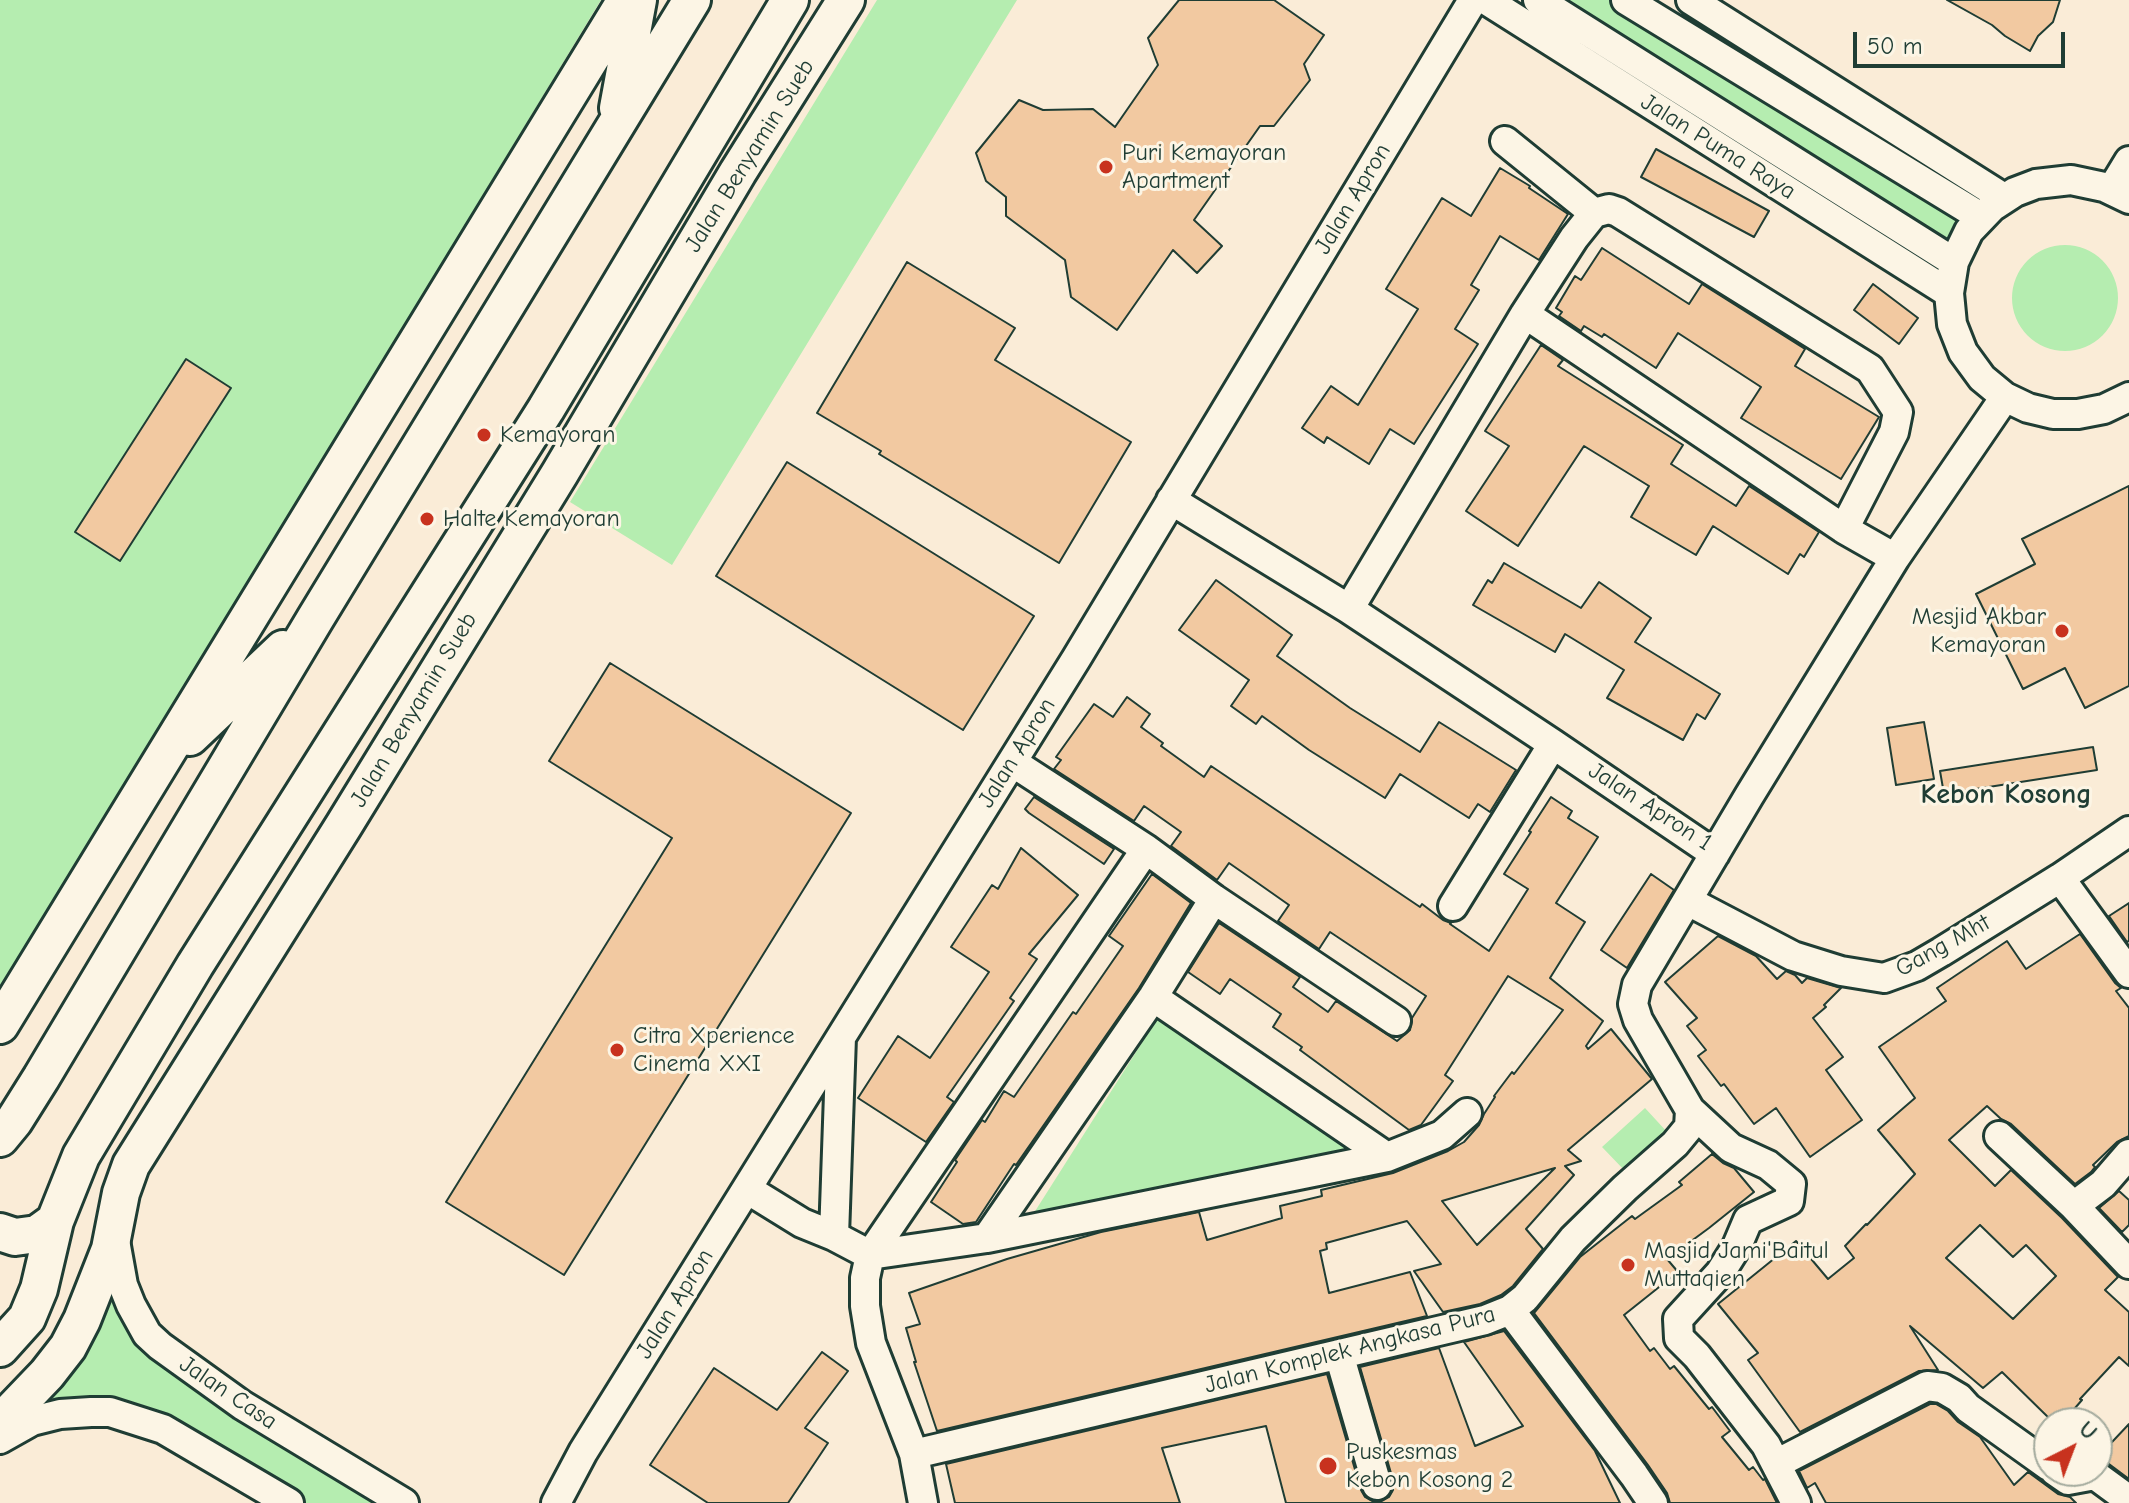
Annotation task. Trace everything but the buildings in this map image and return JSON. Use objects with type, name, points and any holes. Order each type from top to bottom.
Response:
[{"type":"main road","points":[[0,1025],[626,0]]},
{"type":"main road","points":[[614,129],[638,0]]},
{"type":"main road","points":[[0,1138],[50,1064],[315,619],[692,0]]},
{"type":"main road","name":"Jalan Benyamin Sueb","points":[[0,1348],[27,1318],[39,1289],[55,1221],[81,1156],[195,965],[546,409],[790,0]]},
{"type":"main road","name":"Jalan Benyamin Sueb","points":[[0,1423],[68,1347],[82,1320],[114,1234],[121,1193],[131,1165],[344,825],[560,473],[738,172],[846,0]]},
{"type":"main road","points":[[546,409],[560,473]]},
{"type":"main road","points":[[156,768],[315,619]]},
{"type":"main road","points":[[195,965],[344,825]]},
{"type":"main road","points":[[0,1232],[15,1237],[37,1234],[55,1221]]},
{"type":"street","name":"Jalan Apron","points":[[556,1503],[583,1452],[1012,762],[1473,0]]},
{"type":"street","name":"Jalan Puma Raya","points":[[1486,0],[1949,293]]},
{"type":"street","name":"Jalan Puma Raya","points":[[1538,0],[1954,262]]},
{"type":"street","points":[[1626,0],[1981,217]]},
{"type":"street","points":[[1691,0],[2004,198]]},
{"type":"street","points":[[1505,141],[1594,213]]},
{"type":"street","points":[[2129,161],[2121,194],[2078,181],[2053,181],[2027,187],[2004,198],[1969,231],[1954,262],[1949,293],[1952,324],[1963,352],[1982,378],[2005,397],[2028,408],[2053,414],[2078,414],[2104,409],[2129,397]]},
{"type":"street","points":[[1349,609],[1525,314],[1574,238],[1594,213],[1609,209],[1870,369],[1898,412],[1894,432],[1844,529]]},
{"type":"street","points":[[1525,314],[1844,529],[1895,558]]},
{"type":"street","name":"Jalan Apron 1","points":[[1171,500],[1349,609],[1715,854],[1895,558],[2005,397]]},
{"type":"street","points":[[1453,906],[1553,744]]},
{"type":"street","points":[[1012,762],[1146,849],[1214,899],[1396,1021]]},
{"type":"street","name":"Gang Mht","points":[[1688,901],[1793,956],[1841,971],[1884,978],[1929,959],[2129,831]]},
{"type":"street","points":[[923,1503],[914,1454],[871,1343],[865,1306],[865,1278],[870,1255],[1146,849]]},
{"type":"street","points":[[1715,854],[1637,985],[1633,1004],[1638,1020],[1690,1110],[1731,1148],[1768,1165],[1791,1184],[1789,1201],[1748,1220],[1737,1246],[1720,1273],[1678,1319],[1679,1338],[1697,1356],[1766,1445],[1796,1503]]},
{"type":"street","points":[[2060,878],[2129,973]]},
{"type":"street","points":[[987,1238],[1153,997],[1214,899]]},
{"type":"street","points":[[1153,997],[1387,1157]]},
{"type":"street","points":[[834,1236],[841,1037]]},
{"type":"street","name":"Jalan Komplek Angkasa Pura","points":[[914,1454],[1485,1320],[1510,1310],[1525,1298],[1583,1229],[1675,1144],[1689,1127],[1690,1110]]},
{"type":"street","points":[[747,1189],[802,1223],[870,1255],[987,1238],[1387,1157],[1442,1135],[1467,1113]]},
{"type":"street","points":[[1999,1136],[2074,1206],[2129,1264]]},
{"type":"street","points":[[2074,1206],[2103,1184],[2129,1154]]},
{"type":"street","name":"Jalan Casa","points":[[114,1234],[123,1285],[129,1303],[147,1334],[242,1405],[404,1503]]},
{"type":"street","points":[[1510,1310],[1653,1503]]},
{"type":"street","points":[[1339,1354],[1377,1485]]},
{"type":"street","points":[[1776,1464],[1927,1386],[1942,1388],[1959,1398],[1968,1408],[2033,1455]]},
{"type":"street","points":[[0,1439],[32,1421],[60,1414],[110,1412],[163,1429],[289,1503]]},
{"type":"street","points":[[2111,1487],[2129,1500]]},
{"type":"green space","points":[[0,0],[601,0],[0,993]]},
{"type":"green space","points":[[877,0],[1017,0],[672,565],[570,502]]},
{"type":"green space","points":[[1541,0],[1635,0],[1981,217],[1954,262]]},
{"type":"green space","points":[[2065,245],[2085,249],[2103,260],[2114,278],[2118,298],[2114,318],[2103,336],[2085,347],[2065,351],[2045,347],[2027,336],[2016,318],[2012,298],[2016,278],[2027,260],[2045,249]]},
{"type":"green space","points":[[1162,1011],[1364,1148],[1032,1216]]},
{"type":"green space","points":[[1645,1108],[1668,1133],[1626,1172],[1602,1147]]},
{"type":"green space","points":[[114,1234],[147,1334],[404,1503],[289,1503],[135,1419],[0,1423],[32,1390]]},
{"type":"place","name":"Puri Kemayoran Apartment","points":[[1106,167]]},
{"type":"place","name":"Kemayoran","points":[[484,435]]},
{"type":"place","name":"Halte Kemayoran","points":[[427,519]]},
{"type":"place","name":"Mesjid Akbar Kemayoran","points":[[2062,631]]},
{"type":"place","name":"Citra Xperience Cinema XXI","points":[[617,1050]]},
{"type":"place","name":"Masjid Jami'Baitul Muttaqien","points":[[1628,1265]]},
{"type":"place","name":"Puskesmas Kebon Kosong 2","points":[[1328,1466]]},
{"type":"district","name":"Kebon Kosong","points":[[2006,795]]}]
